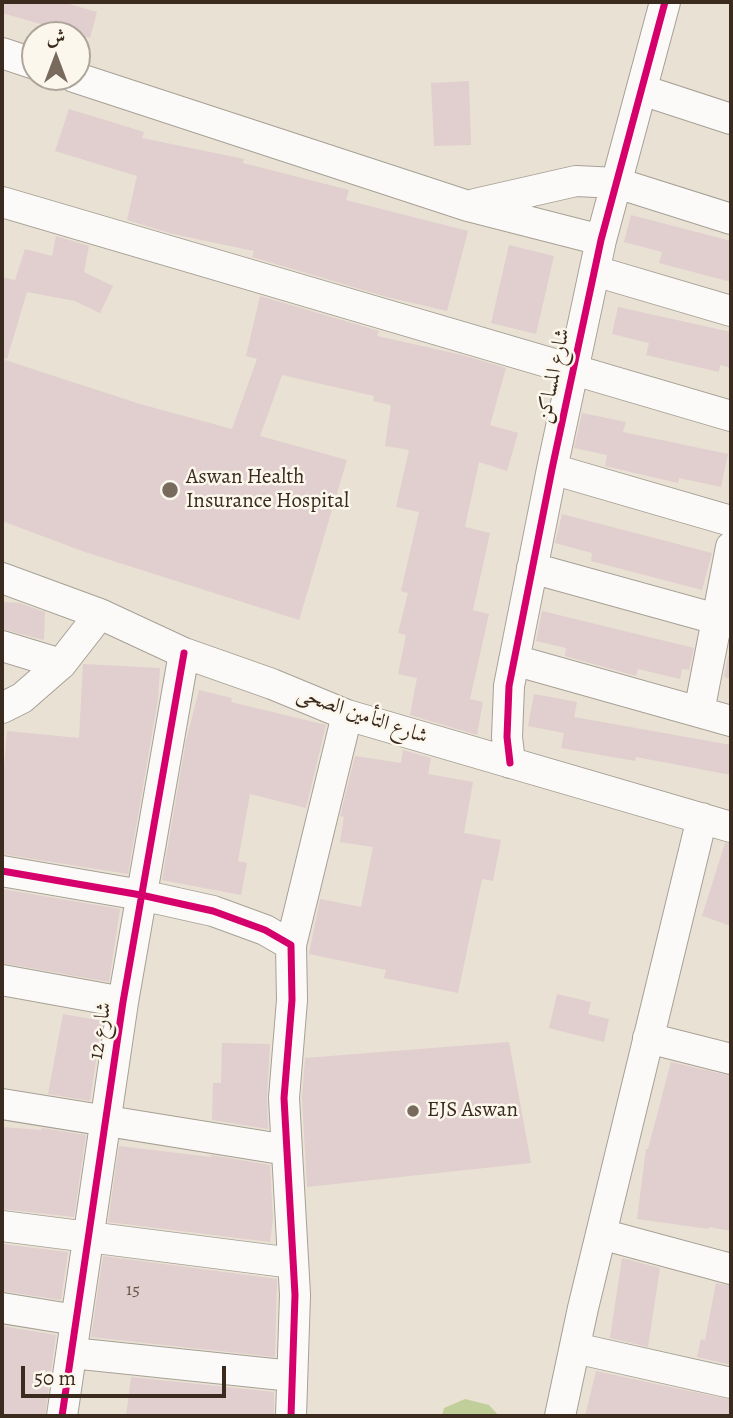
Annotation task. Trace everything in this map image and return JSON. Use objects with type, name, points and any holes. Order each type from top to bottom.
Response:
[{"type":"street","name":"شارع المساكن","points":[[509,763],[509,685],[552,469],[601,240],[665,2]]},
{"type":"street","points":[[2,53],[21,59]]},
{"type":"street","points":[[91,83],[467,206],[601,240]]},
{"type":"street","points":[[642,90],[731,119]]},
{"type":"street","points":[[467,206],[576,181],[617,183],[731,219]]},
{"type":"street","points":[[2,202],[731,416]]},
{"type":"street","points":[[595,271],[731,311]]},
{"type":"street","points":[[552,469],[731,521]]},
{"type":"street","points":[[699,712],[724,622],[731,547]]},
{"type":"street","points":[[532,568],[724,622]]},
{"type":"street","name":"شارع التأمين الصحى","points":[[2,578],[100,614],[184,653],[272,684],[347,715],[731,827]]},
{"type":"street","points":[[2,708],[22,698],[61,664],[100,614]]},
{"type":"street","points":[[2,646],[61,664]]},
{"type":"street","name":"شارع 12","points":[[62,1416],[123,1002],[184,653]]},
{"type":"street","points":[[514,660],[731,721]]},
{"type":"street","points":[[291,1416],[295,1295],[284,1098],[292,1000],[291,944],[347,715]]},
{"type":"street","points":[[560,1416],[601,1234],[702,818]]},
{"type":"street","points":[[2,871],[141,895],[214,911],[265,930],[291,944]]},
{"type":"street","points":[[2,980],[123,1002]]},
{"type":"street","points":[[648,1038],[731,1059]]},
{"type":"street","points":[[2,1104],[287,1150]]},
{"type":"street","points":[[2,1226],[293,1263]]},
{"type":"street","points":[[601,1234],[731,1269]]},
{"type":"street","points":[[2,1308],[76,1320]]},
{"type":"street","points":[[575,1348],[731,1383]]},
{"type":"street","points":[[72,1353],[292,1376]]},
{"type":"green space","points":[[465,1399],[489,1405],[499,1416],[442,1416],[444,1408]]},
{"type":"building","points":[[2,2],[62,2],[97,12],[91,34],[91,21],[30,21],[2,13]]},
{"type":"building","points":[[469,81],[471,145],[434,146],[431,83]]},
{"type":"building","points":[[69,109],[144,132],[142,138],[244,159],[243,163],[349,190],[346,200],[468,231],[447,311],[387,297],[252,257],[254,251],[173,234],[127,220],[137,176],[55,151]]},
{"type":"building","points":[[631,215],[731,241],[731,282],[659,263],[662,252],[624,242]]},
{"type":"building","points":[[56,236],[89,246],[84,272],[113,286],[100,313],[75,301],[27,292],[7,359],[2,358],[2,277],[15,280],[25,249],[52,256]]},
{"type":"building","points":[[509,245],[554,256],[536,334],[491,323]]},
{"type":"building","points":[[260,296],[379,331],[377,336],[506,368],[490,425],[518,433],[507,471],[479,462],[465,527],[490,533],[473,610],[489,614],[470,699],[483,702],[477,735],[410,715],[417,678],[398,674],[406,635],[398,633],[408,593],[401,591],[419,512],[396,507],[409,450],[385,446],[391,405],[373,401],[374,396],[282,375],[260,436],[347,460],[299,620],[85,552],[2,521],[2,359],[140,404],[232,429],[257,359],[246,356]]},
{"type":"building","points":[[618,307],[731,332],[731,368],[720,365],[719,372],[646,355],[649,343],[612,334]]},
{"type":"building","points":[[582,413],[626,422],[623,432],[728,454],[721,487],[679,478],[678,483],[605,466],[607,455],[574,448]]},
{"type":"building","points":[[562,514],[712,553],[702,590],[591,561],[592,553],[555,543]]},
{"type":"building","points":[[2,602],[19,603],[45,612],[44,640],[2,629]]},
{"type":"building","points":[[542,611],[694,648],[689,670],[682,669],[680,679],[638,669],[636,676],[565,656],[566,648],[536,641]]},
{"type":"building","points":[[728,656],[731,657],[731,679],[724,677]]},
{"type":"building","points":[[83,664],[160,668],[158,699],[128,874],[2,854],[2,791],[7,731],[79,738]]},
{"type":"building","points":[[199,690],[232,698],[231,702],[326,725],[306,808],[250,794],[238,861],[247,863],[241,895],[162,880],[186,741]]},
{"type":"building","points":[[534,694],[577,702],[574,717],[731,745],[731,775],[636,757],[635,761],[561,748],[564,733],[528,726]]},
{"type":"building","points":[[403,750],[431,758],[428,774],[473,782],[464,833],[501,840],[493,881],[482,879],[458,993],[384,978],[386,970],[309,954],[320,899],[361,907],[373,847],[340,842],[344,817],[340,816],[355,756],[401,763]]},
{"type":"building","points":[[725,843],[731,844],[731,926],[702,916]]},
{"type":"building","points":[[2,889],[120,909],[109,982],[2,963]]},
{"type":"building","points":[[557,994],[591,1002],[588,1014],[609,1019],[604,1042],[549,1028]]},
{"type":"building","points":[[63,1014],[102,1021],[90,1101],[48,1094]]},
{"type":"building","name":"EJS Aswan","points":[[509,1042],[531,1163],[307,1187],[302,1098],[305,1058]]},
{"type":"building","points":[[222,1043],[270,1044],[268,1129],[212,1120],[213,1083],[221,1083]]},
{"type":"building","points":[[671,1062],[731,1076],[731,1231],[637,1219],[646,1149]]},
{"type":"building","points":[[2,1127],[42,1128],[86,1135],[74,1217],[2,1209]]},
{"type":"building","points":[[119,1146],[211,1155],[270,1165],[273,1219],[270,1242],[108,1222]]},
{"type":"building","points":[[2,1244],[68,1252],[61,1300],[2,1291]]},
{"type":"building","points":[[103,1256],[277,1279],[275,1357],[91,1337]]},
{"type":"building","points":[[622,1258],[660,1268],[648,1347],[610,1338]]},
{"type":"building","points":[[716,1283],[731,1286],[731,1365],[697,1357],[701,1339],[705,1340]]},
{"type":"building","points":[[2,1326],[56,1335],[45,1416],[2,1416]]},
{"type":"building","points":[[596,1371],[731,1400],[731,1416],[585,1416]]},
{"type":"building","points":[[131,1377],[274,1392],[274,1416],[126,1416]]},
{"type":"cycle path","points":[[510,763],[507,737],[509,686],[552,469],[601,240],[665,2]]},
{"type":"cycle path","points":[[62,1416],[123,1002],[184,653]]},
{"type":"cycle path","points":[[2,871],[141,895],[213,911],[265,930],[291,945],[292,1000],[284,1098],[295,1295],[291,1416]]},
{"type":"place","name":"Aswan Health Insurance Hospital","points":[[170,490]]},
{"type":"place","name":"EJS Aswan","points":[[413,1111]]}]
